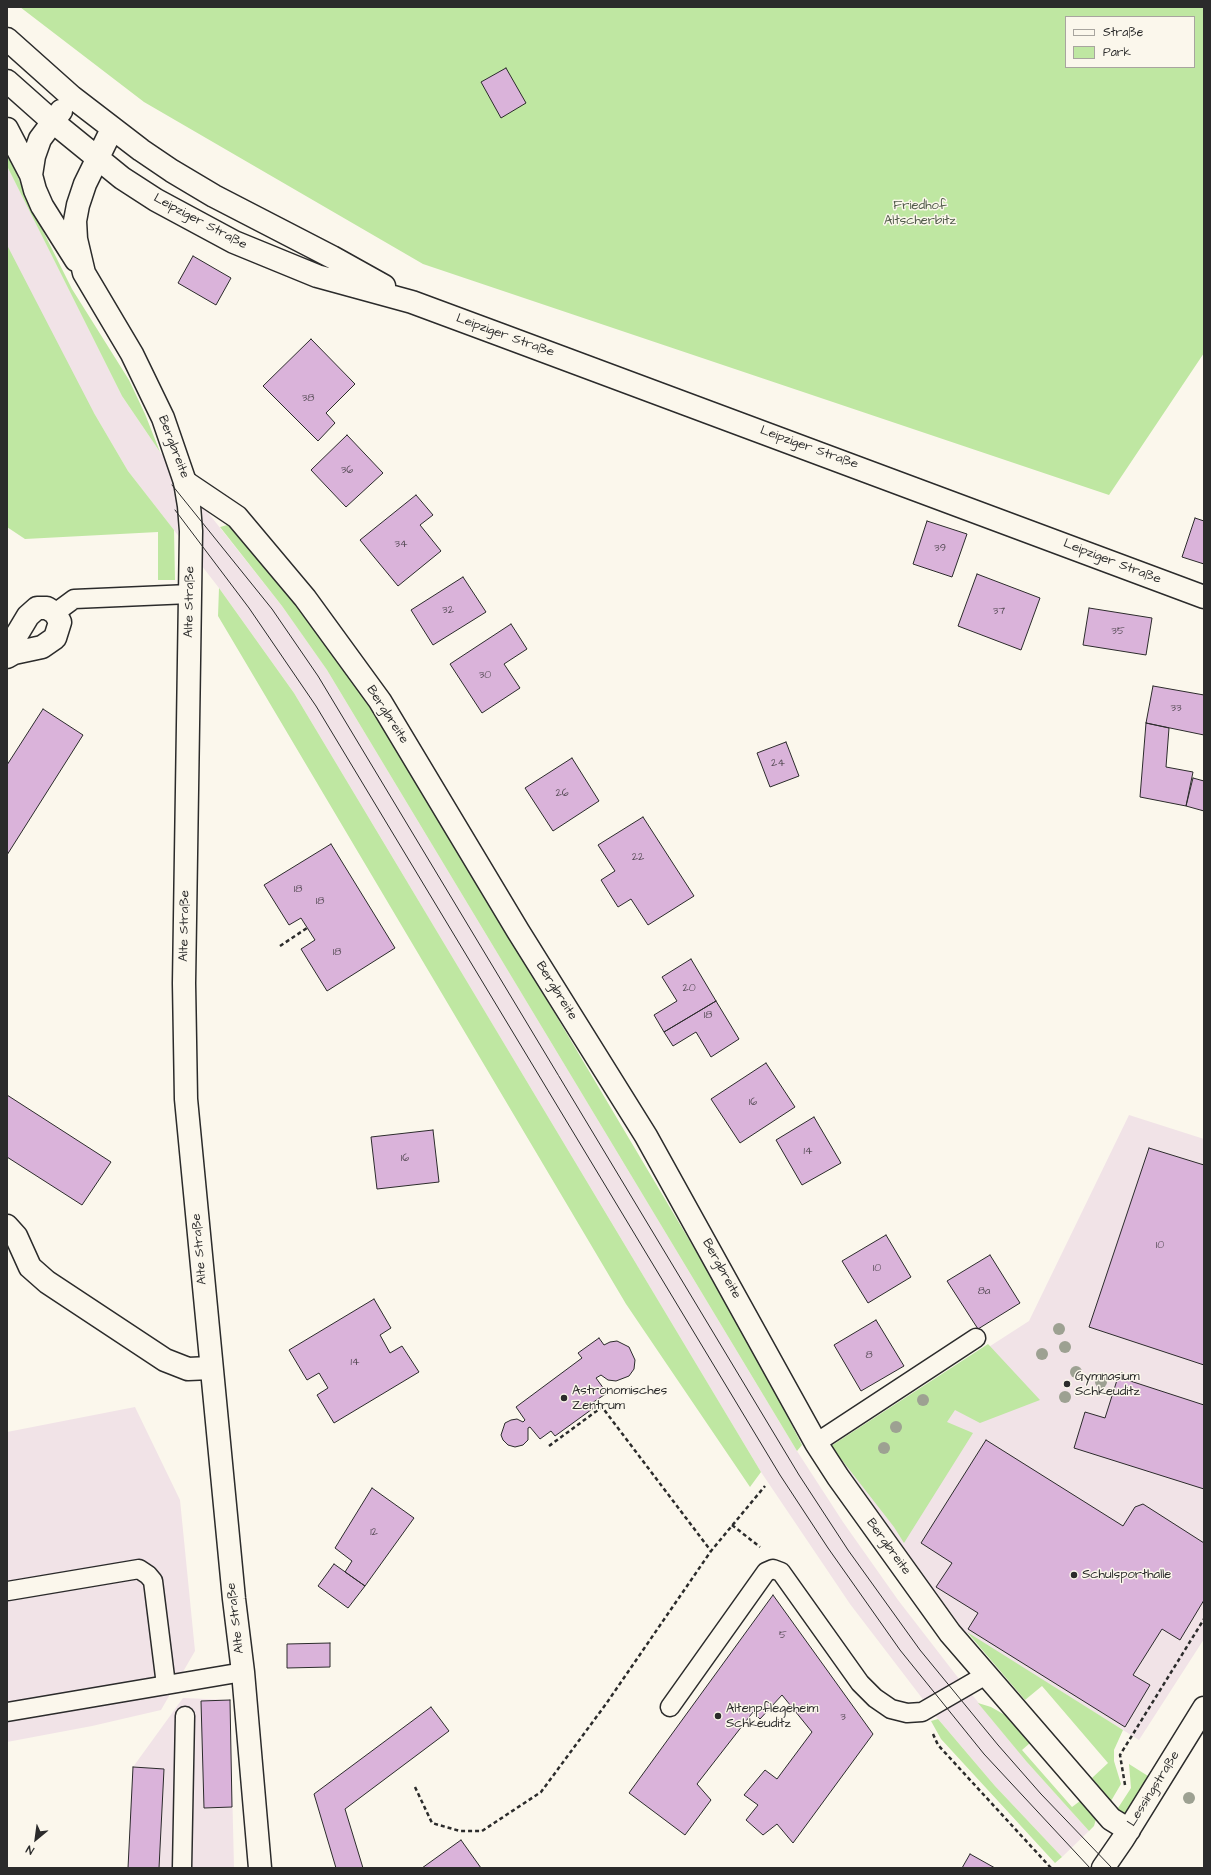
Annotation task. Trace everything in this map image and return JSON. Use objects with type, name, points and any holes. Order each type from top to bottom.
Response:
[{"type":"street","name":"Leipziger Straße","points":[[7,39],[72,97],[112,129],[172,171],[214,196],[332,257],[412,302]]},
{"type":"street","name":"Leipziger Straße","points":[[7,81],[52,121],[122,178],[156,200],[234,242],[317,276],[412,302],[851,464],[1204,597]]},
{"type":"street","points":[[31,176],[34,156],[40,139],[52,121],[72,97]]},
{"type":"street","points":[[7,129],[31,176],[42,206],[84,273]]},
{"type":"street","name":"Bergbreite","points":[[112,129],[85,184],[75,221],[76,239],[84,273],[132,354],[163,418],[185,482],[237,517],[305,598],[380,701],[518,931],[646,1136],[775,1365],[816,1442],[838,1477],[950,1633],[1120,1824]]},
{"type":"street","name":"Alte Straße","points":[[185,482],[191,531],[184,983],[186,1099],[211,1368],[234,1599],[243,1672],[260,1868]]},
{"type":"street","points":[[7,650],[28,616],[36,608],[47,608],[55,613],[60,622],[55,638],[42,647],[14,653],[7,657]]},
{"type":"street","points":[[7,1226],[16,1236],[30,1267],[47,1282],[165,1360],[188,1369],[211,1368]]},
{"type":"street","name":"Lessingstraße","points":[[1103,1868],[1120,1824],[1202,1717]]},
{"type":"lane","points":[[55,613],[74,599],[190,594]]},
{"type":"lane","points":[[816,1442],[976,1338]]},
{"type":"lane","points":[[8,1591],[138,1569],[148,1575],[153,1581],[166,1685]]},
{"type":"lane","points":[[670,1707],[766,1572],[773,1569],[781,1572],[860,1683],[875,1698],[891,1709],[907,1713],[922,1712],[986,1675]]},
{"type":"lane","points":[[7,1712],[243,1672]]},
{"type":"lane","points":[[182,1868],[185,1716]]},
{"type":"path","points":[[280,946],[307,928]]},
{"type":"path","points":[[549,1446],[602,1407],[711,1551]]},
{"type":"path","points":[[415,1787],[432,1823],[460,1831],[482,1831],[541,1792],[606,1704],[711,1551],[765,1486]]},
{"type":"path","points":[[732,1525],[746,1537]]},
{"type":"path","points":[[1120,1824],[1114,1804],[1125,1786],[1120,1755],[1204,1619]]},
{"type":"path","points":[[922,1712],[938,1745],[1051,1868]]},
{"type":"shaded area","points":[[7,166],[122,396],[160,452],[282,606],[327,670],[797,1451],[843,1522],[898,1600],[956,1675],[1026,1761],[1089,1831],[1062,1857],[995,1786],[938,1719],[850,1604],[761,1472],[294,693],[219,588],[128,471],[94,413],[7,327]]},
{"type":"shaded area","name":"Gymnasium Schkeuditz","points":[[1129,1115],[1204,1139],[1204,1639],[1139,1740],[965,1632],[832,1448],[1029,1321]]},
{"type":"shaded area","points":[[135,1407],[180,1500],[195,1651],[161,1710],[92,1726],[7,1742],[7,1432]]},
{"type":"shaded area","points":[[183,1698],[230,1700],[234,1868],[128,1868],[133,1767]]},
{"type":"green space","name":"Friedhof Altscherbitz","points":[[20,7],[1204,7],[1204,353],[1109,495],[423,264],[144,102]]},
{"type":"green space","points":[[7,152],[29,203],[72,289],[129,380],[145,414],[160,452],[122,396],[7,166]]},
{"type":"green space","points":[[7,245],[94,413],[128,471],[174,530],[175,580],[158,580],[158,532],[25,539],[7,527]]},
{"type":"green space","points":[[231,524],[294,600],[353,680],[408,766],[745,1334],[802,1445],[797,1451],[327,670],[282,606],[220,527]]},
{"type":"green space","points":[[219,588],[294,693],[761,1472],[750,1487],[626,1304],[218,616]]},
{"type":"green space","points":[[988,1344],[1040,1400],[980,1423],[955,1410],[947,1422],[973,1433],[904,1543],[894,1527],[831,1446]]},
{"type":"green space","points":[[967,1632],[1123,1730],[1114,1750],[1114,1761],[1121,1784],[1111,1801],[1092,1778],[1108,1763],[1042,1686],[1025,1700]]},
{"type":"green space","points":[[978,1703],[991,1707],[1005,1715],[1030,1743],[1022,1750],[1072,1807],[1080,1801],[1096,1819],[1094,1826],[1089,1831],[1026,1761]]},
{"type":"green space","points":[[938,1719],[995,1786],[1062,1857],[1055,1863],[941,1739],[931,1721]]},
{"type":"green space","points":[[1129,1764],[1148,1776],[1127,1812],[1122,1815],[1118,1808],[1131,1788]]},
{"type":"building","points":[[506,68],[526,103],[501,118],[481,82]]},
{"type":"building","points":[[193,256],[231,278],[216,305],[178,283]]},
{"type":"building","points":[[311,339],[355,384],[326,413],[335,423],[318,441],[263,386]]},
{"type":"building","points":[[347,435],[383,473],[346,507],[311,470]]},
{"type":"building","points":[[416,495],[433,515],[420,525],[441,551],[398,586],[360,540]]},
{"type":"building","points":[[1195,518],[1204,521],[1204,564],[1182,557]]},
{"type":"building","points":[[927,521],[967,534],[952,577],[913,564]]},
{"type":"building","points":[[977,574],[1040,598],[1021,650],[958,626]]},
{"type":"building","points":[[463,577],[486,612],[433,645],[411,610]]},
{"type":"building","points":[[1089,608],[1152,618],[1146,655],[1083,645]]},
{"type":"building","points":[[511,624],[527,649],[504,664],[520,688],[482,713],[450,664]]},
{"type":"building","points":[[1153,686],[1204,695],[1204,735],[1146,723]]},
{"type":"building","points":[[43,709],[83,735],[7,855],[7,765]]},
{"type":"building","points":[[1146,723],[1169,728],[1166,767],[1193,772],[1186,806],[1140,797]]},
{"type":"building","points":[[786,742],[799,776],[770,787],[757,753]]},
{"type":"building","points":[[572,758],[599,801],[553,831],[525,788]]},
{"type":"building","points":[[1193,778],[1204,781],[1204,811],[1186,806]]},
{"type":"building","points":[[643,817],[694,896],[648,925],[631,899],[618,907],[601,880],[615,871],[598,845]]},
{"type":"building","points":[[331,844],[395,948],[327,991],[301,949],[315,940],[301,918],[289,925],[264,885]]},
{"type":"building","points":[[691,959],[716,1001],[664,1032],[654,1015],[677,1001],[662,977]]},
{"type":"building","points":[[716,1001],[739,1039],[711,1057],[696,1032],[673,1046],[664,1032]]},
{"type":"building","points":[[766,1063],[795,1107],[740,1143],[711,1099]]},
{"type":"building","points":[[7,1095],[111,1162],[82,1205],[7,1157]]},
{"type":"building","points":[[814,1117],[841,1163],[802,1185],[776,1140]]},
{"type":"building","points":[[433,1130],[439,1182],[377,1189],[371,1137]]},
{"type":"building","points":[[1149,1148],[1204,1165],[1204,1365],[1089,1327]]},
{"type":"building","points":[[886,1235],[911,1277],[868,1303],[842,1261]]},
{"type":"building","points":[[990,1255],[1020,1303],[978,1329],[947,1281]]},
{"type":"building","points":[[374,1299],[391,1328],[380,1335],[390,1353],[402,1346],[419,1372],[334,1423],[317,1395],[328,1388],[319,1373],[307,1380],[289,1350]]},
{"type":"building","points":[[876,1320],[904,1366],[861,1391],[834,1345]]},
{"type":"building","name":"Astronomisches Zentrum","points":[[599,1338],[604,1345],[617,1341],[629,1347],[635,1360],[634,1369],[629,1376],[616,1381],[608,1380],[601,1375],[596,1378],[607,1393],[592,1403],[595,1407],[555,1436],[551,1431],[540,1439],[530,1427],[528,1428],[528,1440],[523,1445],[515,1447],[508,1445],[503,1440],[501,1435],[505,1423],[517,1419],[523,1422],[525,1420],[516,1407],[582,1358],[578,1353]]},
{"type":"building","points":[[1118,1377],[1204,1405],[1204,1489],[1074,1448],[1085,1412],[1105,1418]]},
{"type":"building","name":"Schulsporthalle","points":[[986,1440],[1123,1526],[1135,1507],[1143,1504],[1204,1543],[1204,1600],[1180,1640],[1162,1629],[1133,1675],[1150,1685],[1125,1727],[968,1629],[978,1613],[936,1587],[952,1563],[921,1543]]},
{"type":"building","points":[[372,1488],[414,1518],[365,1586],[345,1572],[352,1561],[335,1548]]},
{"type":"building","points":[[334,1564],[365,1586],[348,1608],[318,1586]]},
{"type":"building","name":"Altenpflegeheim Schkeuditz","points":[[773,1595],[873,1734],[793,1843],[777,1824],[763,1835],[746,1820],[758,1805],[744,1795],[765,1770],[777,1779],[812,1732],[782,1695],[760,1719],[753,1712],[697,1784],[711,1800],[685,1835],[629,1793]]},
{"type":"building","points":[[330,1643],[330,1667],[287,1668],[287,1644]]},
{"type":"building","points":[[230,1700],[232,1807],[204,1808],[201,1701]]},
{"type":"building","points":[[431,1707],[449,1731],[345,1809],[363,1868],[336,1868],[314,1794]]},
{"type":"building","points":[[133,1767],[164,1769],[159,1868],[128,1868]]},
{"type":"building","points":[[461,1840],[481,1868],[422,1868]]},
{"type":"building","points":[[970,1854],[995,1868],[962,1868]]},
{"type":"tram line","points":[[172,485],[272,609],[318,676],[799,1475],[848,1550],[920,1650],[998,1745],[1041,1794],[1112,1868]]},
{"type":"tram line","points":[[175,510],[249,608],[316,706],[780,1475],[828,1548],[900,1650],[984,1754],[1090,1868]]},
{"type":"place","name":"Gymnasium Schkeuditz","points":[[1067,1384]]},
{"type":"place","name":"Astronomisches Zentrum","points":[[564,1398]]},
{"type":"place","name":"Schulsporthalle","points":[[1074,1575]]},
{"type":"place","name":"Altenpflegeheim Schkeuditz","points":[[718,1716]]}]
